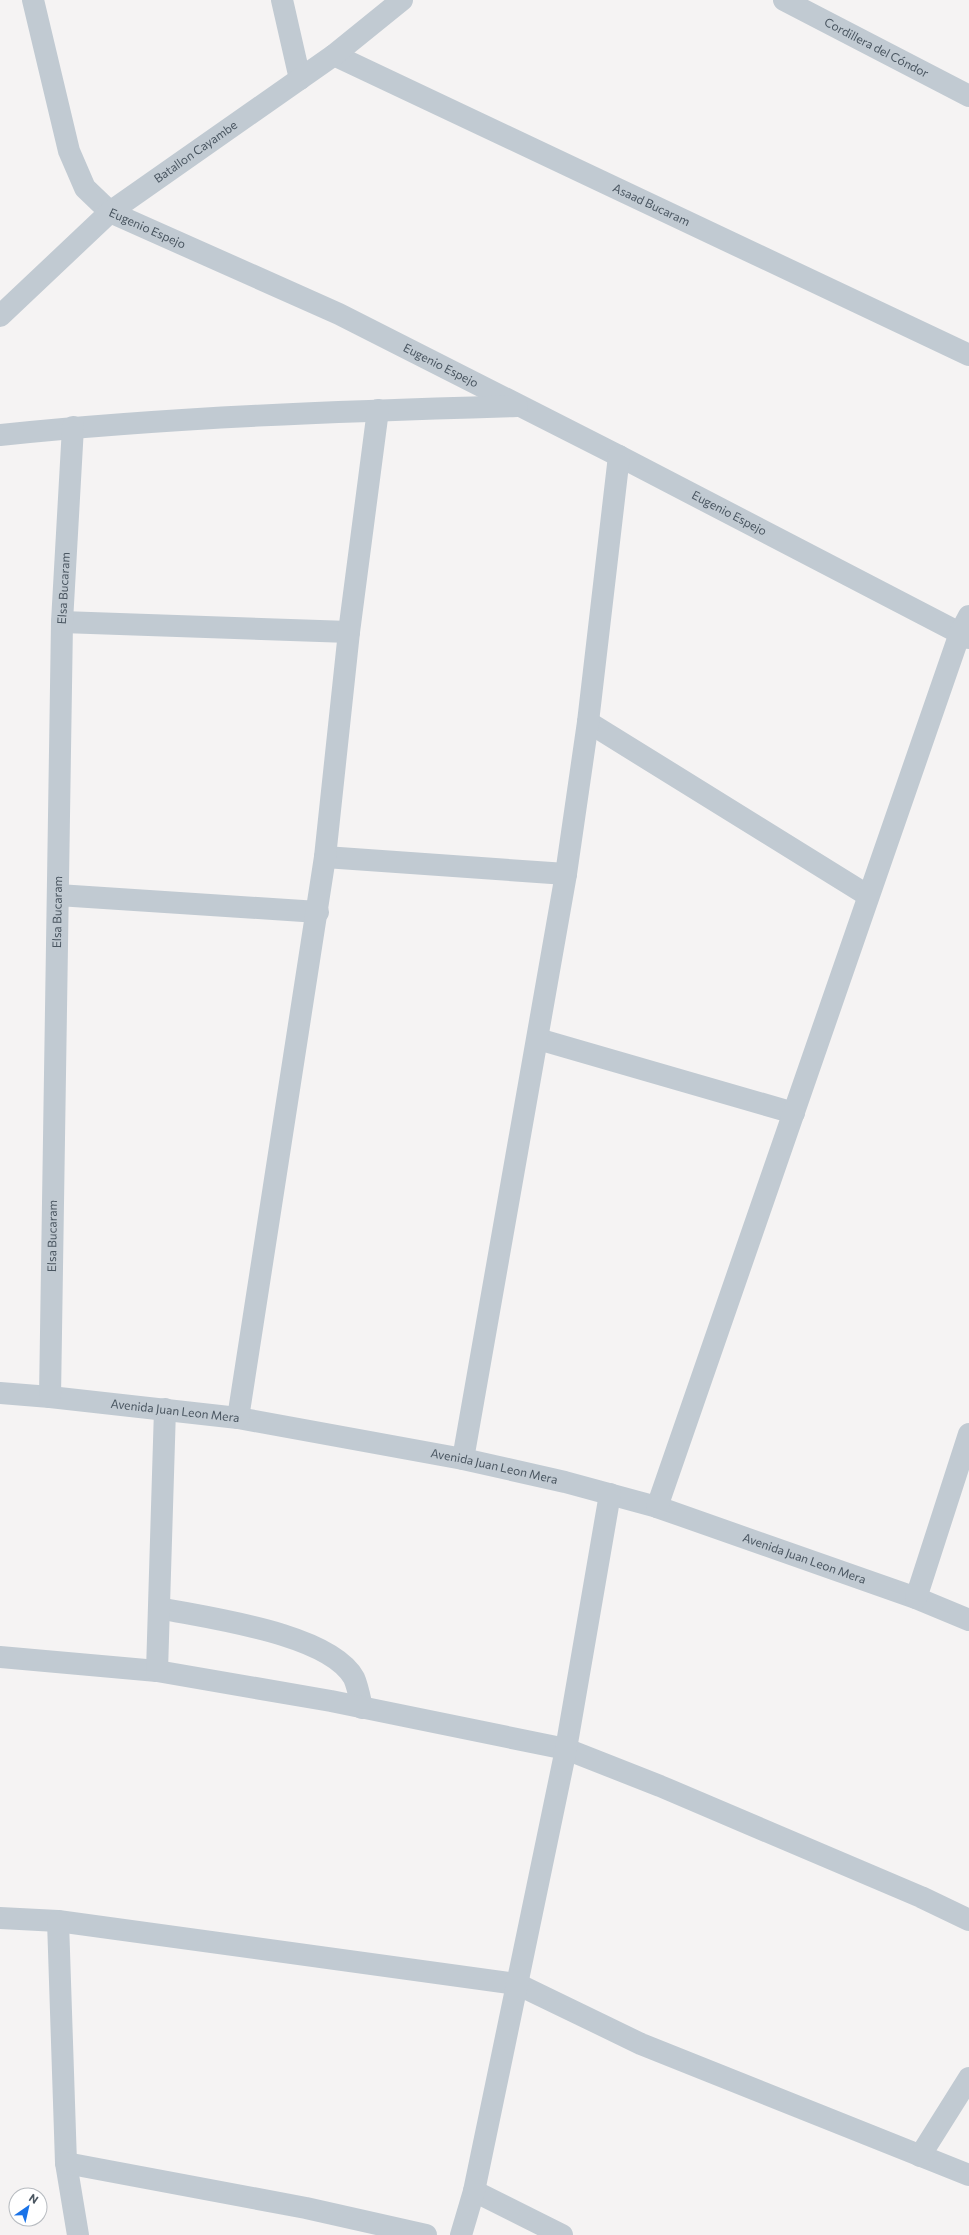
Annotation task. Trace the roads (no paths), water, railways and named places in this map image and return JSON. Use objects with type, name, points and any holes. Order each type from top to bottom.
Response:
[{"type":"street","name":"Eugenio Espejo","points":[[33,0],[69,151],[85,188],[110,212],[339,314],[966,629]]},
{"type":"street","points":[[282,0],[300,79]]},
{"type":"street","name":"Batallon Cayambe","points":[[0,316],[110,212],[334,55],[402,0]]},
{"type":"street","name":"Cordillera del Cóndor","points":[[784,0],[969,96]]},
{"type":"street","name":"Asaad Bucaram","points":[[334,55],[969,355]]},
{"type":"street","points":[[0,435],[73,427],[378,410],[520,406]]},
{"type":"street","points":[[238,1418],[318,912],[349,632],[378,410]]},
{"type":"street","name":"Elsa Bucaram","points":[[50,1397],[62,622],[73,427]]},
{"type":"street","points":[[463,1459],[566,874],[588,722],[619,456]]},
{"type":"street","points":[[62,622],[349,632]]},
{"type":"street","points":[[657,1506],[794,1113],[867,895],[966,629]]},
{"type":"street","points":[[588,722],[867,895]]},
{"type":"street","points":[[325,857],[566,874]]},
{"type":"street","points":[[58,895],[318,912]]},
{"type":"street","points":[[538,1039],[794,1113]]},
{"type":"street","name":"Avenida Juan Leon Mera","points":[[0,1393],[165,1409],[238,1418],[463,1459],[657,1506],[916,1598],[969,1620]]},
{"type":"street","points":[[157,1671],[165,1409]]},
{"type":"street","points":[[916,1598],[969,1434]]},
{"type":"street","points":[[461,2235],[474,2191],[566,1749],[610,1494]]},
{"type":"street","points":[[159,1608],[286,1635],[314,1646],[337,1661],[354,1678],[362,1708]]},
{"type":"street","points":[[0,1657],[157,1671],[362,1708],[566,1749],[660,1786],[921,1897],[969,1920]]},
{"type":"street","points":[[0,1918],[58,1921],[517,1984],[641,2044],[969,2175]]},
{"type":"street","points":[[58,1921],[66,2163],[78,2235]]},
{"type":"street","points":[[920,2156],[969,2078]]},
{"type":"street","points":[[66,2163],[306,2208],[426,2235]]},
{"type":"street","points":[[474,2191],[562,2235]]}]
